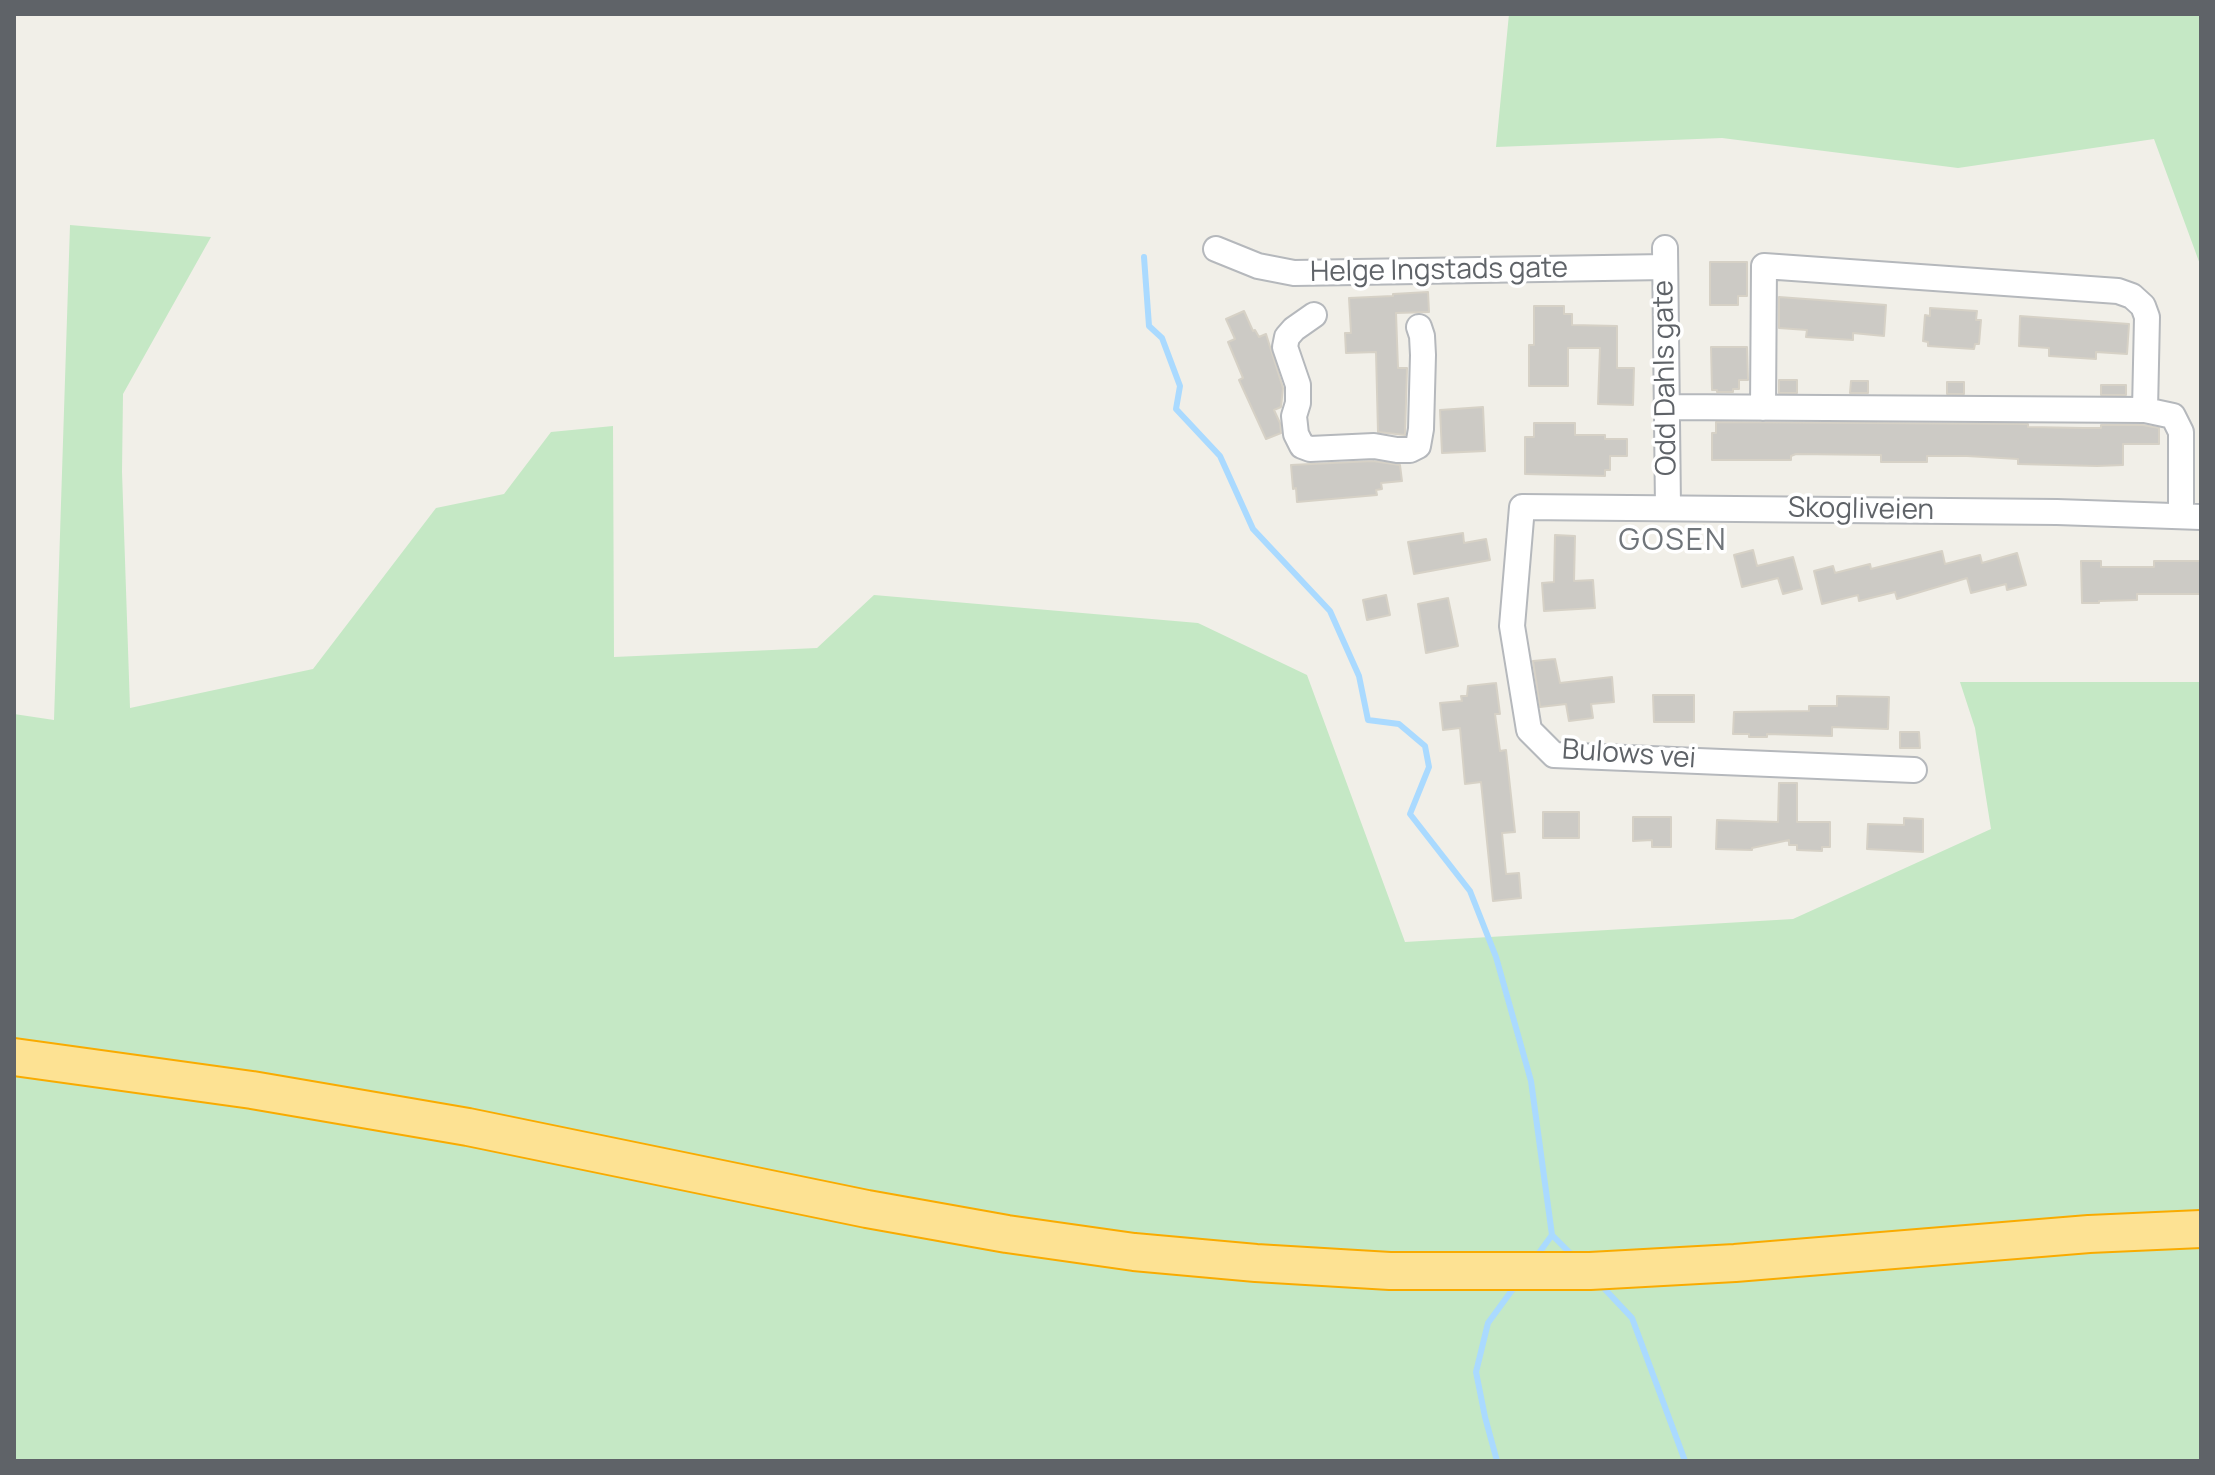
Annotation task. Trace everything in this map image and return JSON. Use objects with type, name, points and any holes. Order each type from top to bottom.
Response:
[{"type":"highway","points":[[14,1057],[252,1090],[468,1127],[867,1209],[1007,1234],[1134,1252],[1256,1263],[1390,1271],[1590,1271],[1749,1262],[2074,1235],[2201,1229]]},
{"type":"highway","points":[[14,1073],[235,1104],[465,1142],[1003,1248],[1131,1266],[1253,1278],[1462,1287],[1590,1286],[1807,1273],[2087,1249],[2201,1245]]},
{"type":"street","name":"Helge Ingstads gate","points":[[1216,249],[1258,266],[1294,273],[1665,257]]},
{"type":"street","name":"Odd Dahls gate","points":[[1665,257],[1668,507]]},
{"type":"street","points":[[1763,408],[1764,266],[2118,291],[2132,296],[2143,306],[2147,317],[2145,410]]},
{"type":"street","name":"Helge Ingstads gate","points":[[1314,315],[1287,337],[1285,347],[1298,385],[1294,416],[1296,434],[1302,446],[1310,449],[1374,446],[1410,450],[1418,446],[1423,355],[1419,327]]},
{"type":"street","points":[[1667,407],[2145,410],[2173,416],[2181,432],[2191,516]]},
{"type":"street","name":"Skogliveien","points":[[1522,507],[2191,516]]},
{"type":"street","name":"Bulows vei","points":[[1522,507],[1512,626],[1529,730],[1554,755],[1914,770]]},
{"type":"green space","points":[[1509,14],[2201,14],[2201,267],[2154,139],[1958,168],[1722,138],[1496,147]]},
{"type":"green space","points":[[70,225],[211,237],[123,394],[122,472],[130,708],[313,669],[436,508],[504,494],[551,432],[613,426],[614,657],[817,648],[874,595],[1198,623],[1307,675],[1405,942],[1793,919],[1991,829],[1975,728],[1960,682],[2201,682],[2201,1461],[14,1461],[14,714],[54,720]]},
{"type":"building","points":[[1710,262],[1747,262],[1747,296],[1738,296],[1738,305],[1710,305]]},
{"type":"building","points":[[1428,292],[1429,312],[1396,313],[1398,368],[1407,368],[1405,435],[1378,432],[1376,352],[1346,353],[1345,333],[1351,333],[1349,298]]},
{"type":"building","points":[[1779,297],[1886,305],[1884,336],[1853,333],[1853,340],[1806,337],[1807,330],[1779,328]]},
{"type":"building","points":[[1534,306],[1564,306],[1564,314],[1572,314],[1572,325],[1617,326],[1617,368],[1634,368],[1633,405],[1598,404],[1600,348],[1568,348],[1568,386],[1529,386],[1529,345],[1534,345]]},
{"type":"building","points":[[1930,308],[1977,311],[1976,320],[1981,320],[1979,344],[1975,344],[1974,349],[1928,346],[1928,342],[1923,341],[1925,315],[1930,316]]},
{"type":"building","points":[[1244,311],[1253,331],[1259,337],[1266,334],[1283,388],[1281,407],[1274,410],[1281,433],[1266,439],[1239,380],[1243,378],[1228,342],[1235,339],[1226,319]]},
{"type":"building","points":[[2020,316],[2129,324],[2127,354],[2096,352],[2096,359],[2049,356],[2049,348],[2019,346]]},
{"type":"building","points":[[1711,347],[1747,347],[1748,380],[1739,380],[1739,389],[1733,389],[1733,392],[1712,390]]},
{"type":"building","points":[[1779,380],[1797,380],[1797,393],[1779,393]]},
{"type":"building","points":[[1851,381],[1868,381],[1868,393],[1850,393]]},
{"type":"building","points":[[1947,382],[1964,382],[1964,394],[1947,394]]},
{"type":"building","points":[[2101,385],[2126,385],[2126,395],[2101,395]]},
{"type":"building","points":[[1483,407],[1485,451],[1442,453],[1440,410]]},
{"type":"building","points":[[1716,422],[2028,424],[2028,427],[2083,428],[2143,425],[2159,428],[2159,444],[2123,444],[2123,465],[2097,466],[2018,464],[2018,459],[1967,456],[1927,456],[1927,462],[1881,462],[1881,455],[1796,454],[1791,456],[1791,460],[1712,460],[1712,433],[1716,433]]},
{"type":"building","points":[[1534,423],[1575,423],[1575,435],[1627,439],[1627,456],[1610,456],[1610,470],[1605,470],[1605,476],[1525,474],[1525,437],[1534,437]]},
{"type":"building","points":[[1373,461],[1400,465],[1402,481],[1381,483],[1382,489],[1376,490],[1377,495],[1297,502],[1291,465]]},
{"type":"building","points":[[1463,533],[1464,543],[1486,539],[1490,560],[1414,574],[1408,542]]},
{"type":"building","points":[[1555,535],[1575,536],[1574,581],[1593,580],[1595,608],[1544,611],[1542,583],[1554,582]]},
{"type":"building","points":[[1753,550],[1757,566],[1793,557],[1802,589],[1783,594],[1778,578],[1742,587],[1734,555]]},
{"type":"building","points":[[1942,551],[1945,564],[1980,555],[1982,563],[2017,553],[2026,585],[2007,590],[2006,584],[1971,593],[1967,578],[1897,599],[1895,592],[1859,601],[1858,595],[1822,604],[1814,571],[1833,566],[1835,573],[1870,564],[1871,569]]},
{"type":"building","points":[[2081,561],[2101,561],[2101,567],[2154,567],[2154,561],[2201,561],[2201,594],[2137,594],[2137,600],[2082,603]]},
{"type":"building","points":[[1386,595],[1390,615],[1367,620],[1363,600]]},
{"type":"building","points":[[1448,598],[1458,646],[1426,653],[1418,604]]},
{"type":"building","points":[[1555,659],[1560,683],[1612,677],[1614,702],[1591,704],[1593,718],[1569,721],[1566,704],[1540,707],[1533,661]]},
{"type":"building","points":[[1496,683],[1500,714],[1495,714],[1500,751],[1506,750],[1515,832],[1502,833],[1506,874],[1519,873],[1521,898],[1493,901],[1481,782],[1465,784],[1460,728],[1443,730],[1440,703],[1462,701],[1461,696],[1467,696],[1468,686]]},
{"type":"building","points":[[1653,695],[1694,695],[1694,722],[1654,722]]},
{"type":"building","points":[[1837,696],[1889,697],[1888,729],[1832,727],[1832,736],[1767,734],[1767,737],[1749,737],[1749,734],[1733,734],[1734,712],[1809,711],[1809,706],[1837,706]]},
{"type":"building","points":[[1900,732],[1919,732],[1920,748],[1900,748]]},
{"type":"building","points":[[1779,783],[1797,783],[1797,822],[1830,822],[1830,847],[1822,847],[1822,851],[1797,850],[1797,845],[1789,845],[1789,840],[1752,850],[1716,849],[1717,820],[1778,822]]},
{"type":"building","points":[[1543,812],[1579,812],[1579,838],[1543,838]]},
{"type":"building","points":[[1633,817],[1671,817],[1671,847],[1652,847],[1652,840],[1633,841]]},
{"type":"building","points":[[1904,818],[1923,819],[1923,852],[1867,849],[1868,824],[1904,825]]},
{"type":"waterway","points":[[1144,257],[1149,326],[1162,338],[1180,386],[1176,409],[1220,456],[1253,529],[1330,611],[1359,676],[1368,720],[1399,724],[1425,746],[1429,767],[1410,814],[1470,891],[1496,957],[1531,1081],[1552,1235],[1536,1257]]},
{"type":"waterway","points":[[1552,1235],[1575,1258]]},
{"type":"waterway","points":[[1497,1461],[1476,1372],[1488,1323],[1518,1282]]},
{"type":"waterway","points":[[1599,1283],[1632,1318],[1685,1461]]},
{"type":"district","name":"GOSEN","points":[[1673,542]]}]
